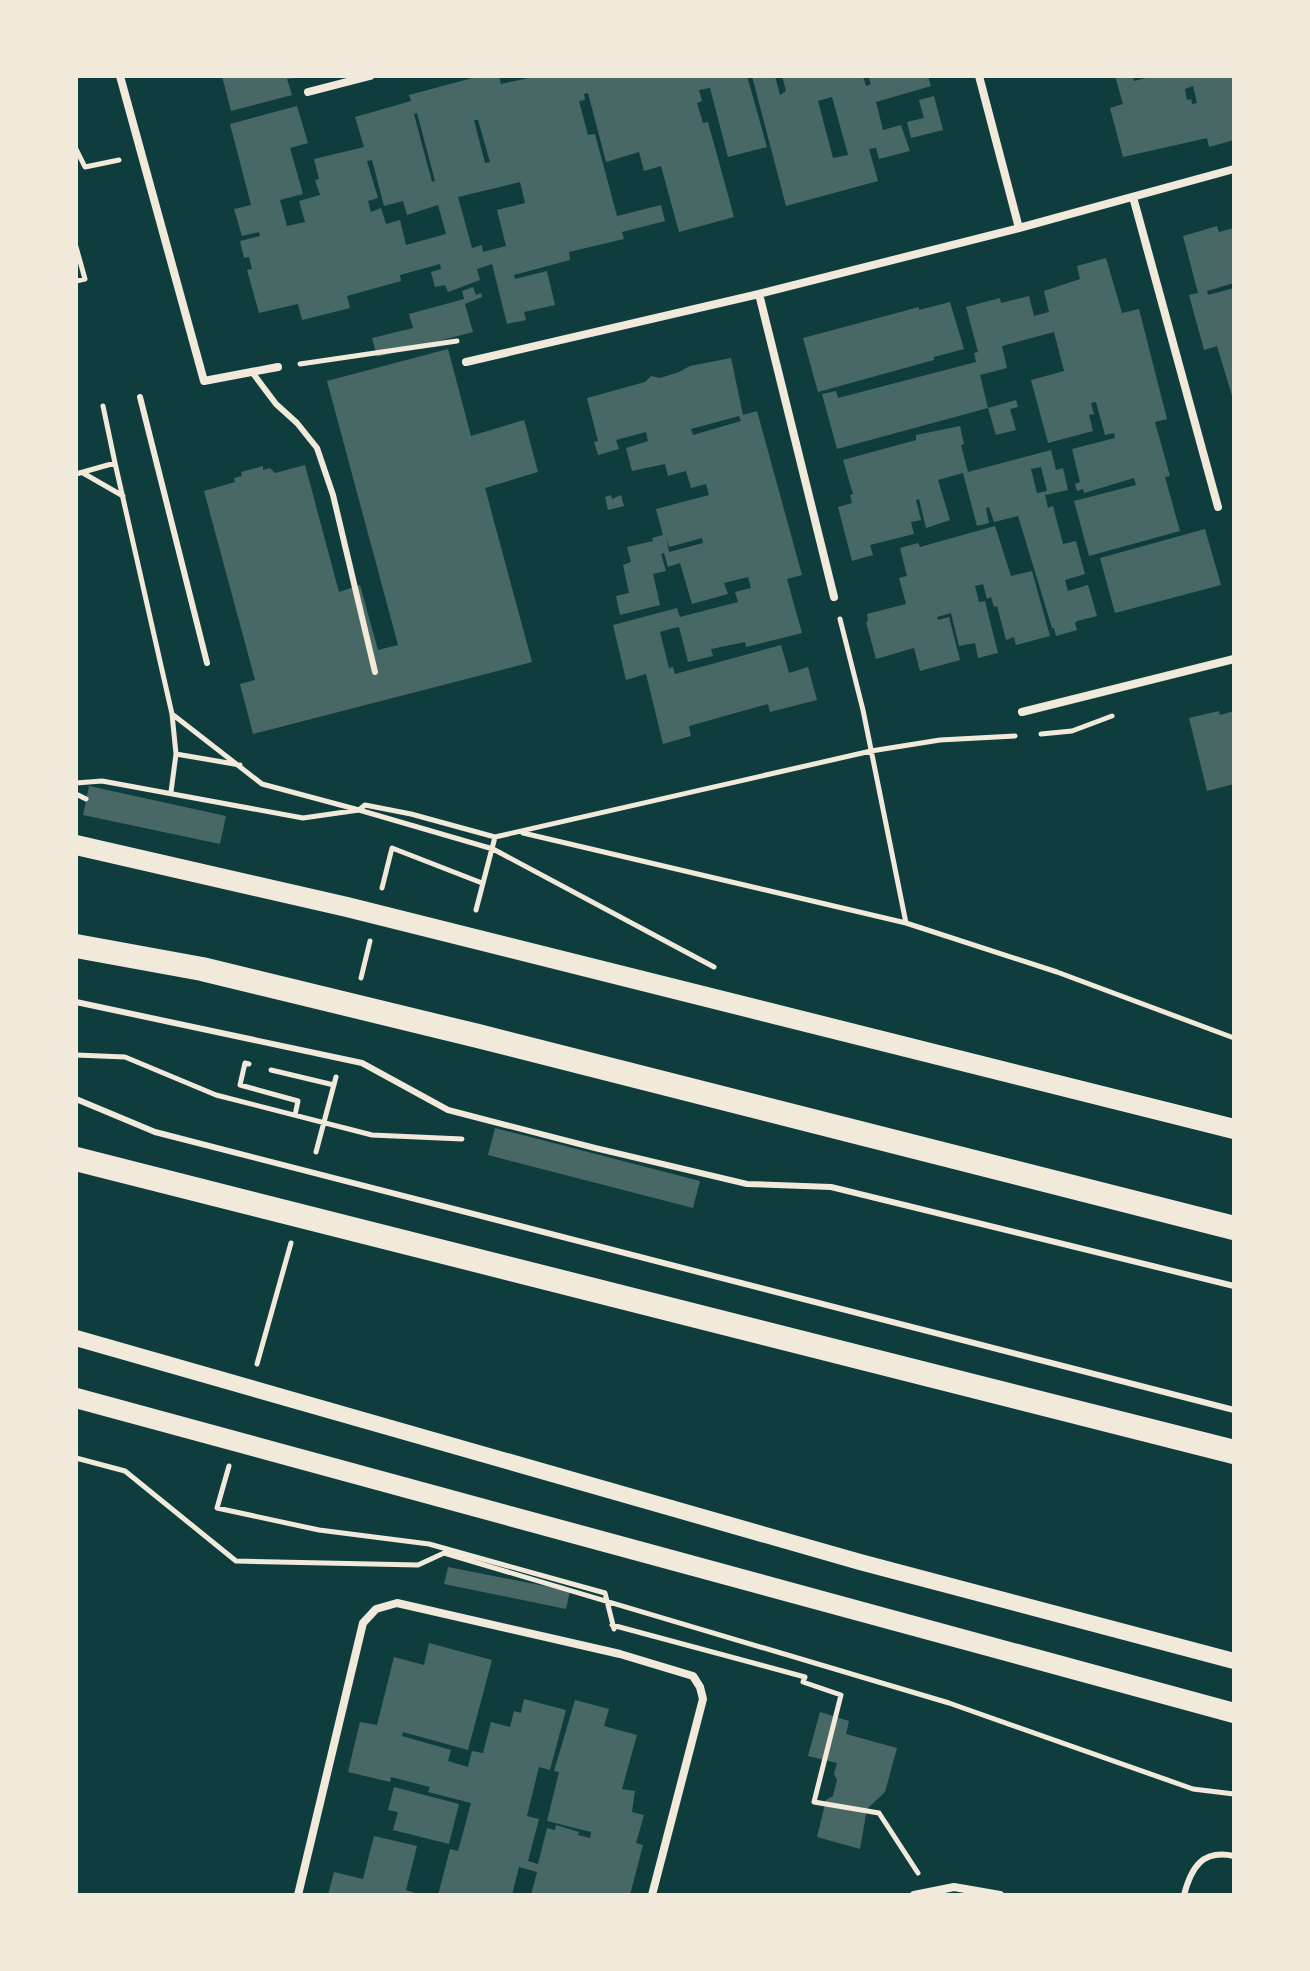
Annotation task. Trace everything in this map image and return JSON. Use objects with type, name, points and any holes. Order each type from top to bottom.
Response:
[{"type":"highway","points":[[76,946],[202,969],[463,1032],[1234,1228]]},
{"type":"highway","points":[[76,1159],[1234,1452]]},
{"type":"main road","points":[[76,845],[347,907],[1234,1129]]},
{"type":"main road","points":[[76,1338],[860,1562],[1234,1661]]},
{"type":"main road","points":[[76,1398],[1234,1713]]},
{"type":"street","points":[[120,76],[204,381],[278,367]]},
{"type":"street","points":[[308,92],[370,76]]},
{"type":"street","points":[[979,76],[1019,228]]},
{"type":"street","points":[[466,362],[759,294],[1234,169]]},
{"type":"street","points":[[1133,197],[1218,507]]},
{"type":"street","points":[[759,294],[834,597]]},
{"type":"street","points":[[1022,712],[1234,659]]},
{"type":"street","points":[[298,1895],[363,1623],[376,1609],[397,1603],[620,1654],[693,1676],[703,1699],[652,1895]]},
{"type":"street","points":[[914,1895],[954,1887],[1000,1895]]},
{"type":"lane","points":[[252,372],[276,404],[297,423],[317,448],[333,495],[375,672]]},
{"type":"lane","points":[[140,397],[207,663]]},
{"type":"lane","points":[[76,1002],[362,1063],[448,1110],[595,1148],[747,1184],[831,1187],[1234,1286]]},
{"type":"lane","points":[[76,1099],[155,1132],[1234,1410]]},
{"type":"lane","points":[[1184,1895],[1190,1871],[1208,1858],[1224,1854],[1234,1856]]},
{"type":"path","points":[[76,149],[85,167],[142,156]]},
{"type":"path","points":[[76,247],[85,279],[76,281]]},
{"type":"path","points":[[278,367],[459,340],[466,362]]},
{"type":"path","points":[[103,406],[172,714],[176,754],[171,792]]},
{"type":"path","points":[[79,473],[115,463]]},
{"type":"path","points":[[79,473],[123,496]]},
{"type":"path","points":[[834,597],[871,751],[906,923]]},
{"type":"path","points":[[172,714],[262,784],[493,849],[723,971]]},
{"type":"path","points":[[76,783],[102,781],[303,818],[359,810],[365,805],[495,837],[871,751],[940,740],[1072,731],[1119,714]]},
{"type":"path","points":[[176,754],[241,765]]},
{"type":"path","points":[[76,794],[86,799]]},
{"type":"path","points":[[518,832],[906,923],[1057,972],[1234,1038]]},
{"type":"path","points":[[469,938],[495,837]]},
{"type":"path","points":[[392,848],[482,883]]},
{"type":"path","points":[[76,1055],[125,1057],[216,1095],[372,1135],[477,1139]]},
{"type":"path","points":[[257,1066],[245,1063],[240,1085],[298,1101],[295,1115]]},
{"type":"path","points":[[269,1069],[334,1085]]},
{"type":"path","points":[[76,1458],[125,1471],[236,1561],[418,1565],[444,1553],[949,1703],[1193,1789],[1234,1794]]},
{"type":"path","points":[[217,1508],[319,1530],[429,1544],[605,1593],[620,1654]]},
{"type":"path","points":[[612,1625],[805,1677],[803,1682],[841,1695],[814,1802],[879,1813],[930,1890]]},
{"type":"building","points":[[222,76],[295,78],[287,79],[292,95],[231,111]]},
{"type":"building","points":[[480,76],[499,76],[501,84],[537,76],[747,76],[767,147],[728,157],[710,88],[699,90],[702,101],[697,103],[703,123],[708,122],[734,217],[679,232],[661,166],[644,171],[639,152],[606,162],[588,93],[584,94],[585,100],[579,101],[588,135],[595,134],[617,216],[661,205],[665,221],[622,232],[624,239],[569,252],[570,260],[514,275],[515,279],[547,271],[555,305],[524,312],[526,320],[507,324],[492,264],[477,269],[480,280],[448,292],[445,285],[435,287],[431,272],[441,269],[440,264],[400,275],[401,281],[347,296],[350,308],[302,320],[298,304],[259,313],[247,270],[252,269],[249,257],[244,258],[240,241],[260,236],[259,232],[242,236],[234,209],[251,205],[230,124],[297,106],[308,143],[290,148],[303,194],[280,200],[287,226],[305,222],[299,201],[320,195],[315,180],[319,179],[314,159],[364,147],[355,117],[411,101],[409,95]],"holes":[[[417,113],[435,181],[432,182],[414,114]],[[474,120],[478,120],[490,162],[485,163]],[[372,160],[384,206],[403,201],[407,215],[438,205],[446,234],[406,245],[400,220],[386,224],[381,208],[371,212],[368,201],[378,198],[367,161]],[[520,182],[525,203],[497,210],[506,246],[483,252],[482,245],[472,248],[458,197]]]},
{"type":"building","points":[[752,76],[775,76],[780,95],[786,91],[782,76],[863,76],[866,86],[871,84],[868,76],[928,76],[931,86],[876,102],[883,130],[901,125],[910,151],[879,159],[876,148],[869,149],[878,181],[786,206]],"holes":[[[832,97],[848,155],[833,158],[818,101]]]},
{"type":"building","points":[[1115,76],[1133,76],[1134,81],[1154,76],[1234,76],[1234,140],[1209,147],[1207,138],[1123,157],[1110,108],[1123,104]],"holes":[[[1193,86],[1197,103],[1187,100],[1185,89]]]},
{"type":"building","points":[[934,96],[943,130],[911,138],[907,122],[924,118],[919,100]]},
{"type":"building","points":[[1217,226],[1219,232],[1234,228],[1234,283],[1207,291],[1208,295],[1234,288],[1233,399],[1217,346],[1204,350],[1189,295],[1198,293],[1183,236]]},
{"type":"building","points":[[1106,258],[1122,313],[1139,309],[1167,419],[1155,422],[1170,476],[1165,477],[1180,531],[1089,556],[1074,501],[1136,485],[1134,478],[1084,493],[1083,489],[1077,491],[1075,484],[1080,482],[1072,449],[1115,438],[1114,433],[1105,435],[1096,402],[1091,403],[1094,414],[1089,415],[1093,431],[1048,443],[1031,380],[1064,371],[1054,332],[1002,346],[1007,368],[980,375],[988,408],[837,449],[822,394],[836,391],[838,398],[976,362],[974,353],[978,352],[966,307],[1000,298],[1001,303],[1029,296],[1034,316],[1049,312],[1044,291],[1080,279],[1077,266]]},
{"type":"building","points":[[473,287],[476,295],[481,293],[482,297],[465,304],[473,332],[377,357],[372,338],[413,328],[409,314],[464,299],[462,291]]},
{"type":"building","points":[[950,302],[964,349],[818,392],[803,338],[919,307],[919,310]]},
{"type":"building","points":[[448,349],[471,436],[524,420],[525,423],[538,472],[485,488],[532,662],[253,734],[240,684],[255,680],[204,491],[235,482],[234,478],[242,476],[241,472],[263,466],[263,470],[270,468],[275,473],[305,465],[339,592],[360,585],[378,650],[398,645],[327,381]]},
{"type":"building","points":[[731,358],[743,415],[757,411],[802,575],[787,579],[802,633],[746,647],[745,642],[711,649],[713,656],[688,662],[679,627],[670,629],[660,632],[669,668],[673,667],[675,674],[781,645],[789,673],[808,667],[817,700],[770,712],[768,704],[689,726],[691,736],[663,744],[646,674],[626,680],[613,625],[677,608],[680,617],[738,602],[735,592],[751,588],[748,577],[724,583],[728,594],[692,604],[680,563],[668,567],[664,553],[661,554],[666,571],[653,574],[660,605],[620,615],[616,596],[629,593],[623,565],[631,562],[627,547],[653,541],[652,538],[663,535],[656,509],[709,495],[706,484],[691,488],[686,471],[668,476],[665,464],[632,471],[626,448],[648,441],[646,432],[616,440],[619,449],[598,455],[594,442],[598,441],[587,398],[645,382],[651,376],[660,378],[690,366]],"holes":[[[739,416],[741,421],[693,435],[691,429]],[[666,536],[669,547],[702,538],[703,543],[669,552]]]},
{"type":"building","points":[[1016,400],[1018,407],[1010,409],[1016,430],[996,435],[988,408]]},
{"type":"building","points":[[960,426],[968,472],[1051,450],[1056,470],[1063,468],[1068,490],[1045,495],[1048,508],[1053,506],[1063,544],[1076,541],[1085,574],[1065,580],[1068,591],[1088,585],[1097,616],[1077,621],[1077,630],[1056,636],[1018,516],[994,522],[989,507],[986,508],[989,523],[977,526],[963,473],[938,480],[950,520],[926,528],[919,499],[916,500],[921,520],[911,522],[914,534],[870,545],[873,555],[852,561],[838,507],[852,503],[850,495],[853,494],[843,460],[916,440],[916,435]],"holes":[[[1041,467],[1047,491],[1037,493],[1031,469]]]},
{"type":"building","points":[[611,495],[612,499],[621,495],[624,506],[608,510],[605,497]]},
{"type":"building","points":[[995,526],[1011,576],[1032,571],[1050,636],[1016,645],[1014,637],[1006,640],[997,606],[994,607],[991,597],[987,599],[983,584],[975,586],[979,602],[985,601],[998,653],[978,658],[975,643],[959,646],[951,613],[937,617],[938,620],[949,617],[960,660],[920,671],[914,648],[876,659],[866,622],[867,614],[906,604],[899,578],[907,576],[900,548],[918,543],[920,547]]},
{"type":"building","points":[[1205,529],[1221,585],[1115,613],[1100,558]]},
{"type":"building","points":[[1219,711],[1220,715],[1234,711],[1234,784],[1207,791],[1189,718]]},
{"type":"building","points":[[89,786],[226,816],[220,844],[83,815]]},
{"type":"building","points":[[495,1128],[700,1181],[693,1208],[488,1155]]},
{"type":"building","points":[[448,1567],[570,1591],[566,1609],[444,1584]]},
{"type":"building","points":[[429,1643],[492,1660],[468,1750],[403,1732],[402,1736],[451,1750],[448,1761],[468,1767],[472,1751],[483,1753],[491,1722],[510,1727],[514,1711],[521,1713],[524,1699],[566,1710],[550,1770],[539,1767],[527,1816],[539,1819],[528,1861],[538,1864],[547,1828],[555,1830],[556,1825],[590,1838],[591,1832],[547,1821],[559,1772],[554,1771],[575,1700],[609,1709],[604,1726],[637,1735],[622,1789],[635,1791],[632,1812],[644,1815],[636,1843],[643,1845],[630,1895],[531,1895],[537,1872],[519,1867],[512,1895],[438,1895],[450,1849],[458,1851],[471,1803],[428,1792],[430,1787],[391,1777],[390,1782],[348,1772],[360,1722],[377,1725],[394,1657],[424,1665]]},
{"type":"building","points":[[820,1712],[849,1721],[846,1734],[897,1748],[885,1792],[867,1809],[860,1849],[817,1837],[826,1800],[833,1796],[837,1780],[834,1774],[837,1763],[808,1756]]},
{"type":"building","points":[[394,1787],[459,1804],[449,1844],[393,1830],[398,1812],[388,1810]]},
{"type":"building","points":[[374,1836],[417,1846],[406,1890],[422,1895],[328,1895],[334,1872],[363,1879]]}]
